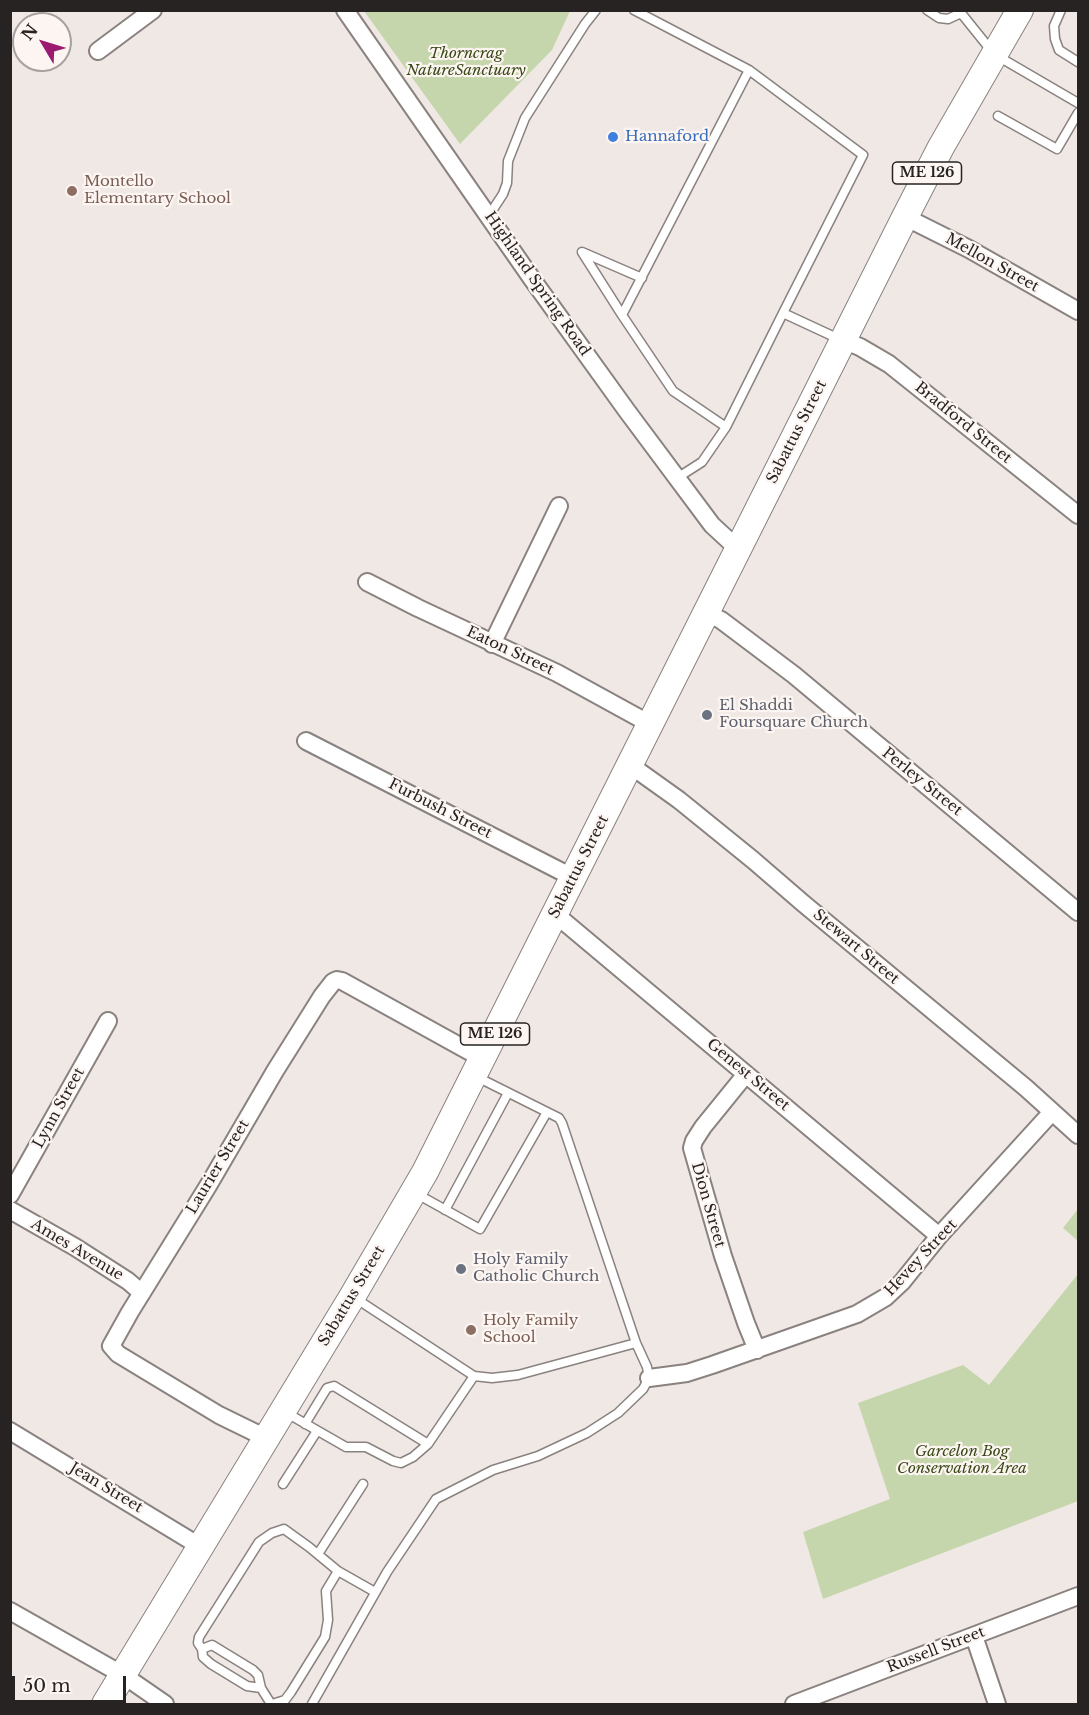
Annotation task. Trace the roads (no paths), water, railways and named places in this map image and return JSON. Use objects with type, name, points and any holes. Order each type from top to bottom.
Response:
[{"type":"main road","name":"Sabattus Street","points":[[105,1704],[352,1297],[413,1192],[478,1067],[904,217],[941,147],[1020,10]]},
{"type":"street","points":[[98,51],[153,10]]},
{"type":"street","name":"Highland Spring Road","points":[[345,10],[488,217],[677,478],[712,525],[738,549]]},
{"type":"street","name":"Mellon Street","points":[[904,217],[969,249],[1078,311]]},
{"type":"street","name":"Bradford Street","points":[[843,340],[889,364],[1078,515]]},
{"type":"street","points":[[492,644],[560,506]]},
{"type":"street","name":"Eaton Street","points":[[368,582],[492,644],[557,673],[650,724]]},
{"type":"street","name":"Perley Street","points":[[706,613],[721,620],[794,675],[1078,912]]},
{"type":"street","name":"Furbush Street","points":[[306,741],[573,878]]},
{"type":"street","name":"Stewart Street","points":[[630,765],[679,800],[753,860],[1078,1135]]},
{"type":"street","name":"Genest Street","points":[[555,914],[939,1236]]},
{"type":"street","name":"Laurier Street","points":[[266,1438],[219,1415],[114,1350],[111,1346],[113,1341],[275,1071],[333,982],[342,981],[478,1067]]},
{"type":"street","name":"Lynn Street","points":[[10,1195],[108,1021]]},
{"type":"street","name":"Dion Street","points":[[746,1074],[703,1127],[693,1141],[692,1148],[723,1256],[757,1350]]},
{"type":"street","name":"Hevey Street","points":[[649,1378],[687,1373],[757,1350],[857,1314],[886,1297],[902,1282],[939,1236],[1052,1112]]},
{"type":"street","name":"Ames Avenue","points":[[10,1210],[75,1247],[128,1281],[142,1293]]},
{"type":"street","name":"Jean Street","points":[[10,1431],[201,1547]]},
{"type":"street","name":"Russell Street","points":[[794,1704],[813,1701],[1078,1596]]},
{"type":"street","points":[[10,1611],[123,1675],[165,1704]]},
{"type":"street","points":[[974,1636],[997,1704]]},
{"type":"lane","points":[[488,217],[503,194],[507,183],[508,161],[525,118],[596,10]]},
{"type":"lane","points":[[634,10],[749,70],[863,155],[726,427],[702,462],[677,478]]},
{"type":"lane","points":[[927,10],[939,18],[948,19],[962,12],[994,54],[1078,103]]},
{"type":"lane","points":[[1061,10],[1054,26],[1055,39],[1059,50],[1078,62]]},
{"type":"lane","points":[[622,315],[749,70]]},
{"type":"lane","points":[[999,116],[1057,149],[1078,113]]},
{"type":"lane","points":[[642,278],[582,252],[673,391],[726,427]]},
{"type":"lane","points":[[783,313],[843,340]]},
{"type":"lane","points":[[312,1704],[375,1592],[436,1499],[493,1470],[538,1456],[587,1433],[618,1413],[643,1389],[649,1378],[562,1123],[559,1118],[508,1093],[478,1067]]},
{"type":"lane","points":[[445,1210],[508,1093]]},
{"type":"lane","points":[[413,1192],[480,1229],[547,1112]]},
{"type":"lane","points":[[352,1297],[474,1376],[492,1378],[519,1375],[636,1343]]},
{"type":"lane","points":[[282,1410],[346,1447],[366,1447],[401,1463],[413,1457],[428,1444],[474,1376]]},
{"type":"lane","points":[[305,1424],[327,1388],[334,1386],[428,1444]]},
{"type":"lane","points":[[283,1484],[317,1431]]},
{"type":"lane","points":[[318,1554],[363,1484]]},
{"type":"lane","points":[[261,1689],[247,1686],[211,1664],[203,1658],[202,1649],[198,1643],[199,1637],[259,1542],[272,1533],[284,1529],[338,1571],[375,1592]]},
{"type":"lane","points":[[202,1649],[212,1645],[252,1670],[258,1675],[261,1689],[271,1704],[285,1700],[325,1637],[328,1620],[326,1591],[338,1571]]},
{"type":"place","name":"Hannaford","points":[[613,137]]},
{"type":"place","name":"Montello Elementary School","points":[[72,191]]},
{"type":"place","name":"El Shaddi Foursquare Church","points":[[707,715]]},
{"type":"place","name":"Holy Family Catholic Church","points":[[461,1269]]},
{"type":"place","name":"Holy Family School","points":[[471,1330]]},
{"type":"park label","name":"Thorncrag NatureSanctuary","points":[[466,62]]},
{"type":"park label","name":"Garcelon Bog Conservation Area","points":[[962,1460]]}]
